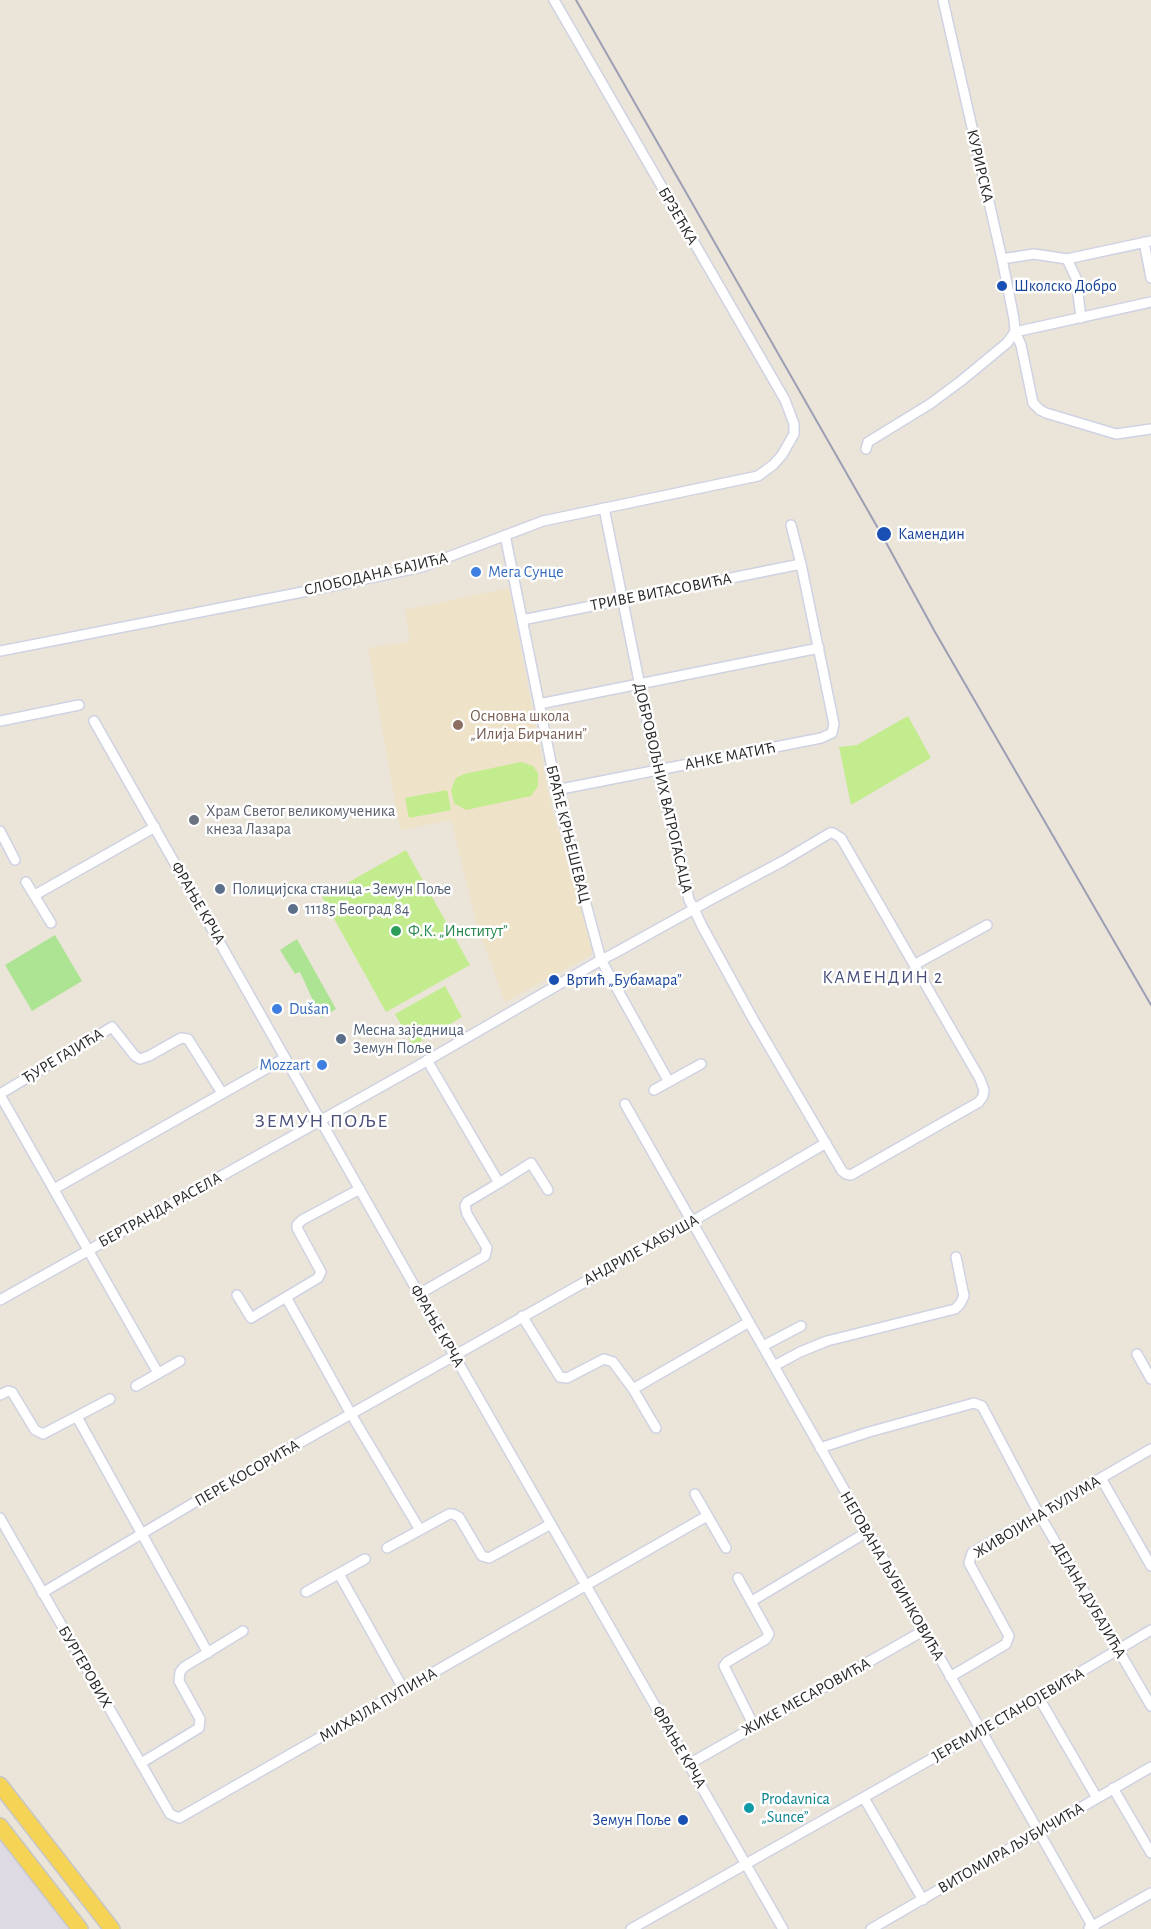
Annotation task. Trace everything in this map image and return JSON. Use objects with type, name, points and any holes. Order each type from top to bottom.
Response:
[{"type":"main road","points":[[0,1785],[112,1929]]},
{"type":"main road","points":[[0,1826],[80,1929]]},
{"type":"street","name":"БРЗЕЋКА","points":[[554,0],[785,400],[794,424],[794,434]]},
{"type":"street","name":"КУРИРСКА","points":[[943,0],[1002,259],[1015,332],[1021,345],[1033,403],[1040,410],[1116,434],[1151,429]]},
{"type":"street","points":[[1002,259],[1034,254],[1067,259],[1148,242],[1151,278]]},
{"type":"street","points":[[1067,259],[1076,278],[1081,318]]},
{"type":"street","points":[[866,449],[868,442],[930,404],[961,381],[1008,343],[1015,332],[1151,303]]},
{"type":"street","name":"СЛОБОДАНА БАЈИЋА","points":[[0,651],[392,574],[441,561],[543,521],[758,476],[782,455],[794,434]]},
{"type":"street","name":"ДОБРОВОЉНИХ ВАТРОГАСАЦА","points":[[604,508],[657,770],[676,838],[689,900],[753,1019],[842,1171],[846,1174],[851,1175],[979,1102],[983,1096],[983,1085],[914,966]]},
{"type":"street","points":[[538,704],[819,648],[791,525]]},
{"type":"street","name":"БРАЋЕ КРЊЕШЕВАЦ","points":[[505,535],[556,790],[601,960],[669,1082]]},
{"type":"street","name":"ТРИВЕ ВИТАСОВИЋА","points":[[522,620],[801,564]]},
{"type":"street","name":"АНКЕ МАТИЋ","points":[[556,790],[821,738],[832,733],[834,724],[819,648]]},
{"type":"street","points":[[0,720],[79,705]]},
{"type":"street","name":"ФРАЊЕ КРЧА","points":[[94,721],[783,1929]]},
{"type":"street","points":[[35,895],[154,827]]},
{"type":"street","points":[[0,831],[15,860]]},
{"type":"street","name":"БЕРТРАНДА РАСЕЛА","points":[[0,1300],[601,960],[783,861],[826,834],[833,833],[841,838],[914,966]]},
{"type":"street","points":[[26,882],[51,923]]},
{"type":"street","points":[[914,966],[987,925]]},
{"type":"street","name":"ЂУРЕ ГАЈИЋА","points":[[0,1095],[112,1027],[140,1059],[181,1038],[188,1039],[222,1093]]},
{"type":"street","points":[[54,1190],[285,1058]]},
{"type":"street","points":[[427,1060],[499,1182]]},
{"type":"street","points":[[654,1090],[701,1064]]},
{"type":"street","points":[[0,1095],[158,1373]]},
{"type":"street","name":"НЕГОВАНА ЉУБИНКОВИЋА","points":[[625,1104],[1039,1832],[1091,1928]]},
{"type":"street","name":"АНДРИЈЕ ХАБУША","points":[[454,1355],[693,1221],[826,1143]]},
{"type":"street","points":[[419,1294],[485,1256],[487,1248],[467,1214],[465,1206],[467,1202],[531,1163],[548,1190]]},
{"type":"street","points":[[237,1295],[250,1318],[318,1278],[321,1272],[297,1228],[299,1223],[360,1189]]},
{"type":"street","points":[[774,1366],[827,1341],[955,1309],[964,1296],[956,1257]]},
{"type":"street","points":[[286,1297],[351,1414],[420,1530]]},
{"type":"street","points":[[522,1316],[560,1377],[567,1378],[607,1359],[616,1365],[656,1428]]},
{"type":"street","points":[[633,1389],[749,1322]]},
{"type":"street","points":[[763,1346],[801,1326]]},
{"type":"street","points":[[1137,1354],[1151,1379]]},
{"type":"street","name":"ПЕРЕ КОСОРИЋА","points":[[42,1593],[142,1533],[454,1355]]},
{"type":"street","points":[[136,1386],[180,1361]]},
{"type":"street","points":[[0,1395],[8,1391],[12,1392],[39,1433],[47,1433],[110,1399]]},
{"type":"street","name":"ДЕЈАНА ДУБАЈИЋА","points":[[820,1448],[974,1403],[982,1406],[1039,1514],[1151,1706]]},
{"type":"street","points":[[77,1417],[208,1653]]},
{"type":"street","name":"ЖИВОЈИНА ЋУЛУМА","points":[[950,1677],[1006,1644],[1009,1636],[969,1563],[970,1556],[1151,1449]]},
{"type":"street","points":[[1101,1478],[1151,1566]]},
{"type":"street","points":[[695,1494],[726,1548]]},
{"type":"street","points":[[387,1548],[453,1514],[459,1517],[482,1556],[489,1558],[551,1524]]},
{"type":"street","name":"МИХАЈЛА ПУПИНА","points":[[170,1814],[174,1818],[183,1818],[707,1516]]},
{"type":"street","name":"БУРГЕРОВИХ","points":[[0,1518],[170,1814]]},
{"type":"street","points":[[752,1601],[867,1532]]},
{"type":"street","points":[[306,1592],[365,1559]]},
{"type":"street","points":[[339,1574],[404,1690]]},
{"type":"street","points":[[738,1578],[768,1631],[768,1637],[724,1666],[754,1726]]},
{"type":"street","name":"ЈЕРЕМИЈЕ СТАНОЈЕВИЋА","points":[[631,1929],[1039,1698],[1151,1630]]},
{"type":"street","points":[[141,1763],[199,1728],[200,1719],[180,1684],[179,1677],[184,1668],[243,1631]]},
{"type":"street","name":"ЖИКЕ МЕСАРОВИЋА","points":[[689,1764],[923,1631]]},
{"type":"street","points":[[1039,1698],[1097,1798]]},
{"type":"street","name":"ВИТОМИРА ЉУБИЧИЋА","points":[[871,1929],[1151,1767]]},
{"type":"street","points":[[1113,1788],[1151,1853]]},
{"type":"street","points":[[864,1798],[923,1900]]},
{"type":"street","points":[[1091,1928],[1151,1893]]},
{"type":"shaded area","name":"Основна школа „Илија Бирчанин”","points":[[509,588],[550,802],[593,951],[589,956],[505,1002],[477,925],[451,820],[400,830],[368,648],[410,641],[405,610]]},
{"type":"shaded area","points":[[0,1838],[72,1929],[0,1929]]},
{"type":"green space","points":[[908,716],[931,758],[851,805],[839,747],[857,745]]},
{"type":"green space","points":[[521,762],[533,766],[538,773],[538,786],[531,796],[466,810],[454,803],[451,790],[456,778],[464,774]]},
{"type":"green space","points":[[447,790],[451,810],[409,818],[405,798]]},
{"type":"green space","name":"Ф.К. „Институт”","points":[[406,850],[470,965],[386,1012],[322,897]]},
{"type":"green space","points":[[55,935],[82,981],[32,1011],[5,965]]},
{"type":"green space","points":[[297,939],[336,1009],[321,1018],[300,972],[295,974],[280,950]]},
{"type":"green space","points":[[445,986],[462,1017],[413,1046],[395,1014]]},
{"type":"railway","points":[[576,0],[935,632],[1151,1005]]},
{"type":"place","name":"Школско Добро","points":[[1002,286]]},
{"type":"place","name":"Камендин","points":[[884,534]]},
{"type":"place","name":"Мега Сунце","points":[[476,572]]},
{"type":"place","name":"Основна школа „Илија Бирчанин”","points":[[458,725]]},
{"type":"place","name":"Храм Светог великомученика кнеза Лазара","points":[[194,820]]},
{"type":"place","name":"Полицијска станица - Земун Поље","points":[[220,889]]},
{"type":"place","name":"11185 Београд 84","points":[[293,909]]},
{"type":"place","name":"Ф.К. „Институт”","points":[[396,931]]},
{"type":"place","name":"Вртић „Бубамара”","points":[[554,980]]},
{"type":"place","name":"Dušan","points":[[277,1009]]},
{"type":"place","name":"Месна заједница Земун Поље","points":[[341,1039]]},
{"type":"place","name":"Mozzart","points":[[322,1065]]},
{"type":"place","name":"Prodavnica „Sunce”","points":[[749,1808]]},
{"type":"place","name":"Земун Поље","points":[[683,1820]]},
{"type":"district","name":"КАМЕНДИН 2","points":[[883,978]]},
{"type":"district","name":"ЗЕМУН ПОЉЕ","points":[[322,1121]]}]
